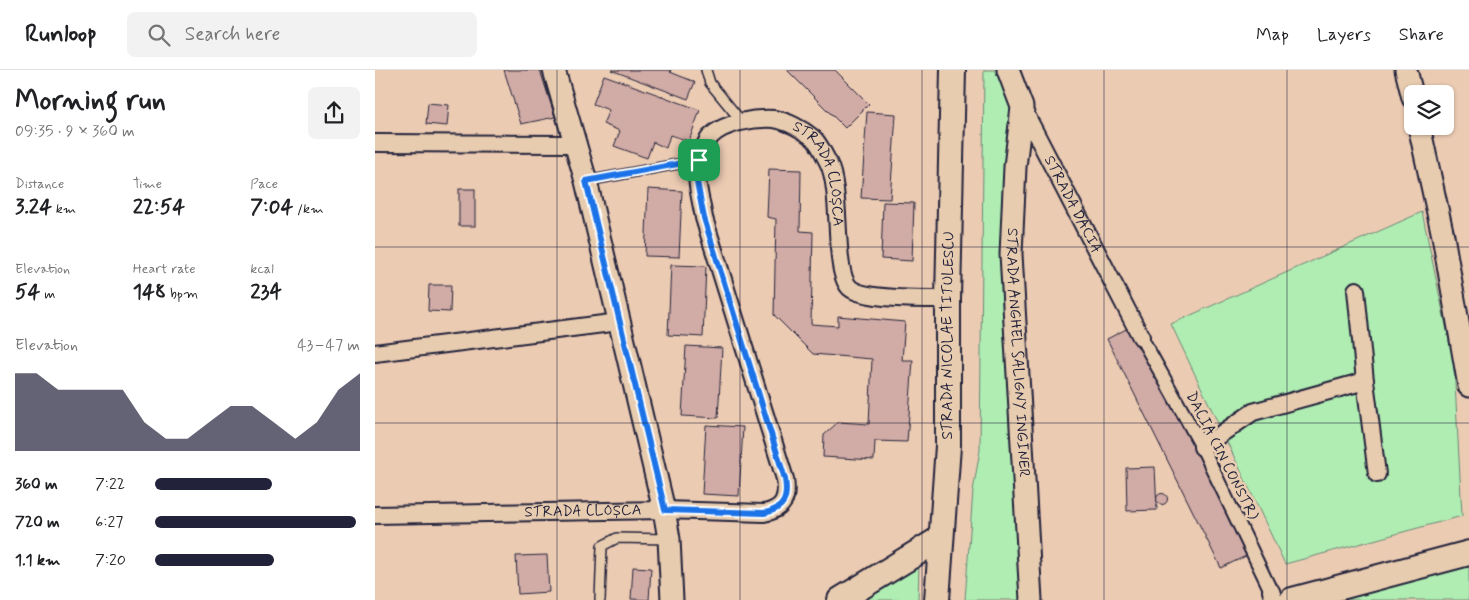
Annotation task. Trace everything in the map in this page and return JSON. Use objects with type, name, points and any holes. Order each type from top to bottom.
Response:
[{"type":"main road","name":"STRADA NICOLAE TITULESCU","points":[[937,600],[948,446],[948,299],[953,70]]},
{"type":"main road","points":[[840,600],[941,538]]},
{"type":"main road","points":[[1279,597],[1469,553]]},
{"type":"street","points":[[554,70],[586,181],[665,510],[669,539],[671,600]]},
{"type":"street","name":"STRADA DACIA","points":[[1008,70],[1022,107],[1141,337]]},
{"type":"street","points":[[1406,70],[1410,85]]},
{"type":"street","name":"STRADA ANGHEL SALIGNY INGINER","points":[[1022,107],[1015,167],[1011,254],[1031,600]]},
{"type":"street","name":"STRADA CLOȘCA","points":[[375,515],[665,510],[764,513],[775,511],[785,504],[787,492],[785,479],[704,218],[697,182],[699,160],[709,138],[724,127],[742,122],[775,119],[797,127],[814,138],[830,165],[836,197],[843,277],[851,289],[864,294],[948,299]]},
{"type":"street","points":[[1421,135],[1443,236],[1469,386]]},
{"type":"street","points":[[375,143],[576,144]]},
{"type":"street","points":[[1356,290],[1377,474]]},
{"type":"street","points":[[375,353],[619,322]]},
{"type":"street","name":"DACIA (IN CONSTR)","points":[[1141,337],[1202,447],[1279,597]]},
{"type":"street","points":[[1202,447],[1253,412],[1365,381]]},
{"type":"lane","points":[[706,70],[710,83],[742,122]]},
{"type":"lane","points":[[586,181],[699,160]]},
{"type":"lane","points":[[600,600],[601,546],[617,538],[669,539]]},
{"type":"green space","points":[[984,70],[1010,70],[1020,120],[1020,324],[1031,600],[965,600],[973,491],[980,450]]},
{"type":"green space","points":[[1422,212],[1454,364],[1462,516],[1285,564],[1171,324]]},
{"type":"green space","points":[[1469,564],[1469,600],[1326,600]]},
{"type":"green space","points":[[919,565],[918,600],[861,600]]},
{"type":"building","points":[[504,70],[540,70],[555,117],[521,124]]},
{"type":"building","points":[[611,70],[671,70],[670,72],[695,82],[688,99]]},
{"type":"building","points":[[787,70],[835,70],[869,104],[845,128]]},
{"type":"building","points":[[604,75],[700,110],[689,141],[670,135],[666,148],[653,142],[647,158],[614,146],[620,131],[603,124],[609,110],[593,104]]},
{"type":"building","points":[[428,103],[449,105],[447,126],[426,124]]},
{"type":"building","points":[[867,112],[896,114],[890,199],[861,198]]},
{"type":"building","points":[[769,169],[801,170],[800,231],[813,232],[811,324],[838,326],[838,316],[905,322],[902,360],[913,360],[907,442],[875,441],[874,460],[823,457],[824,435],[838,422],[869,424],[872,359],[813,354],[774,315],[776,219],[767,217]]},
{"type":"building","points":[[459,189],[475,189],[475,226],[459,226]]},
{"type":"building","points":[[648,189],[682,191],[679,257],[645,256]]},
{"type":"building","points":[[883,202],[914,203],[912,261],[881,259]]},
{"type":"building","points":[[671,265],[706,266],[703,337],[668,335]]},
{"type":"building","points":[[429,285],[451,285],[450,312],[428,311]]},
{"type":"building","points":[[1134,325],[1248,555],[1221,568],[1107,339]]},
{"type":"building","points":[[686,346],[722,348],[718,418],[682,416]]},
{"type":"building","points":[[706,425],[743,427],[739,496],[702,494]]},
{"type":"building","points":[[1155,467],[1157,510],[1127,511],[1126,468]]},
{"type":"building","points":[[1162,493],[1168,499],[1162,505],[1156,499]]},
{"type":"building","points":[[547,555],[549,592],[518,594],[516,556]]},
{"type":"building","points":[[633,567],[651,568],[649,600],[631,599]]},
{"type":"route","points":[[699,160],[697,182],[704,218],[785,479],[787,492],[785,504],[775,511],[764,513],[665,510],[586,181],[699,160]]}]
